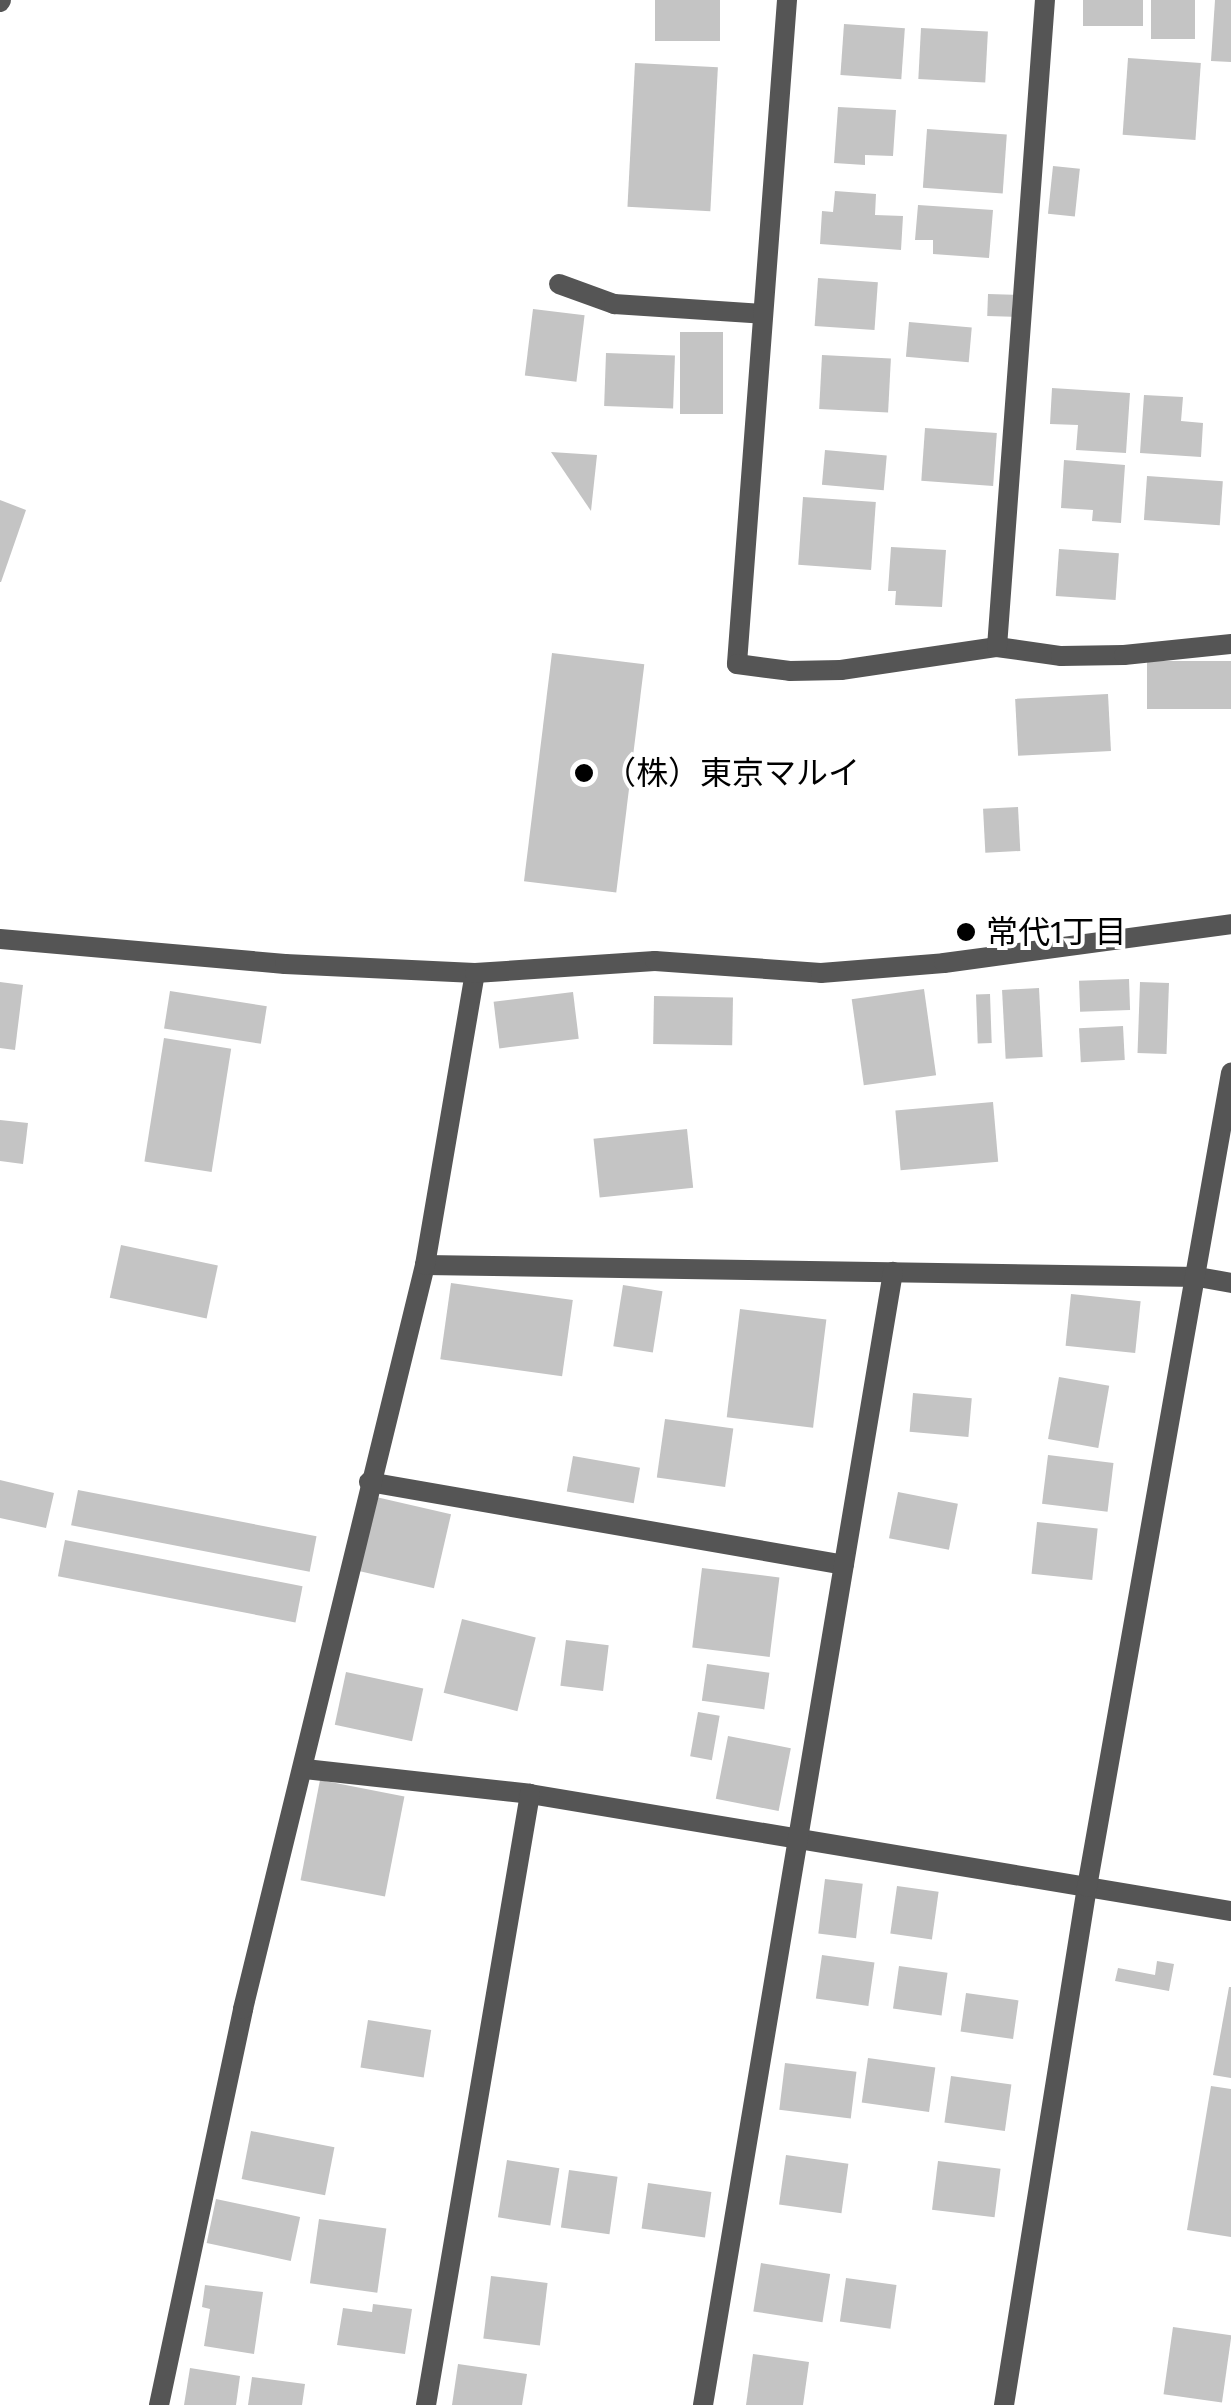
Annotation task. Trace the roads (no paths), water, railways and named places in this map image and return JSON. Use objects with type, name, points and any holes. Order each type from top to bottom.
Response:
[{"type":"street","points":[[787,0],[737,664],[841,670],[997,648],[1061,656],[1124,656],[1231,644]]},
{"type":"street","points":[[997,648],[1044,0]]},
{"type":"street","points":[[560,284],[614,304],[763,314]]},
{"type":"street","points":[[0,939],[285,964],[474,974],[654,961],[821,972],[944,963],[1231,924]]},
{"type":"street","points":[[159,2405],[243,2009],[425,1265],[474,974]]},
{"type":"street","points":[[1004,2405],[1087,1887],[1198,1277],[1231,1073]]},
{"type":"street","points":[[425,1265],[1198,1277],[1231,1283]]},
{"type":"street","points":[[704,2405],[893,1272]]},
{"type":"street","points":[[369,1482],[844,1565]]},
{"type":"street","points":[[304,1768],[530,1794],[1231,1911]]},
{"type":"street","points":[[426,2405],[530,1794]]},
{"type":"place","name":"（株）東京マルイ","points":[[584,773]]},
{"type":"place","name":"常代1丁目","points":[[966,932]]}]
